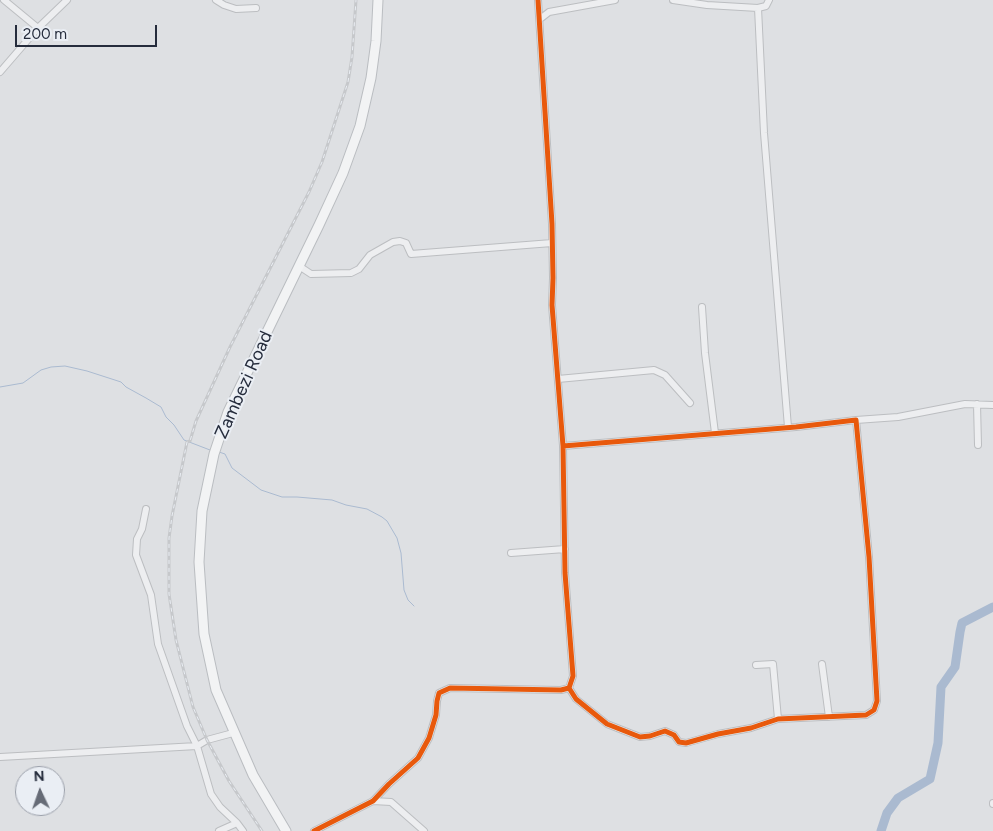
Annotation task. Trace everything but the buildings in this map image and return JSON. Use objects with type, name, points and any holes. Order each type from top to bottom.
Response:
[{"type":"main road","name":"Zambezi Road","points":[[286,831],[253,775],[233,733],[216,690],[204,634],[199,562],[202,511],[215,452],[228,412],[343,172],[360,126],[371,78],[376,42],[378,0]]},
{"type":"street","points":[[4,0],[38,28]]},
{"type":"street","points":[[0,72],[38,28],[66,0]]},
{"type":"street","points":[[216,0],[236,9],[256,8]]},
{"type":"street","points":[[538,0],[552,243],[553,278],[551,300],[563,446],[566,582],[573,663],[573,676],[569,688]]},
{"type":"street","points":[[540,19],[549,12],[615,0]]},
{"type":"street","points":[[673,0],[707,5],[758,8],[766,6],[769,0]]},
{"type":"street","points":[[758,8],[765,142],[788,427]]},
{"type":"street","points":[[299,266],[311,274],[352,273],[370,255],[393,242],[400,241],[406,243],[411,254],[552,243]]},
{"type":"street","points":[[702,306],[705,353],[715,433]]},
{"type":"street","points":[[558,379],[654,370],[665,375],[690,403]]},
{"type":"street","points":[[563,446],[898,417],[965,404],[993,405]]},
{"type":"street","points":[[977,404],[978,445]]},
{"type":"street","points":[[569,688],[576,699],[607,724],[640,736],[650,736],[665,731],[674,735],[679,742],[686,743],[718,734],[751,728],[778,719],[866,715],[874,710],[877,701],[870,574],[856,420]]},
{"type":"street","points":[[146,508],[142,529],[137,539],[137,558],[151,595],[158,644],[187,726],[197,746],[211,794],[220,807],[238,823],[243,831]]},
{"type":"street","points":[[511,553],[565,549]]},
{"type":"street","points":[[756,666],[773,664],[778,719]]},
{"type":"street","points":[[822,664],[829,717]]},
{"type":"street","points":[[314,831],[373,801],[388,784],[418,758],[429,738],[436,715],[436,701],[439,693],[450,688],[561,690],[569,688]]},
{"type":"street","points":[[0,757],[197,746],[207,740],[233,733]]},
{"type":"street","points":[[373,801],[391,802],[424,831]]},
{"type":"street","points":[[219,831],[238,823]]},
{"type":"waterway","points":[[0,387],[23,383],[41,370],[51,367],[65,366],[87,371],[121,382],[126,387],[161,407],[166,417],[184,440],[210,450]]},
{"type":"waterway","points":[[219,452],[225,454],[232,468],[261,490],[282,497],[332,500],[367,509],[382,517],[387,521],[397,538],[401,553],[404,590],[408,600],[414,606]]},
{"type":"waterway","points":[[881,831],[887,813],[898,798],[930,779],[938,743],[941,687],[955,667],[962,623],[993,607]]},
{"type":"railway","points":[[262,831],[229,781],[207,740],[193,707],[176,640],[169,594],[169,538],[187,442],[190,441],[196,421],[230,347],[309,192],[322,162],[348,82],[352,57],[356,0]]},
{"type":"cycle path","points":[[314,831],[373,801],[418,758],[429,738],[436,715],[439,693],[450,688],[561,690],[569,688],[573,676],[565,573],[563,446],[552,305],[552,224],[538,0]]},
{"type":"cycle path","points":[[563,446],[796,427],[856,420],[869,557],[877,701],[874,710],[866,715],[778,719],[751,728],[718,734],[686,743],[679,742],[674,735],[665,731],[640,737],[607,724],[576,699],[569,688]]}]
